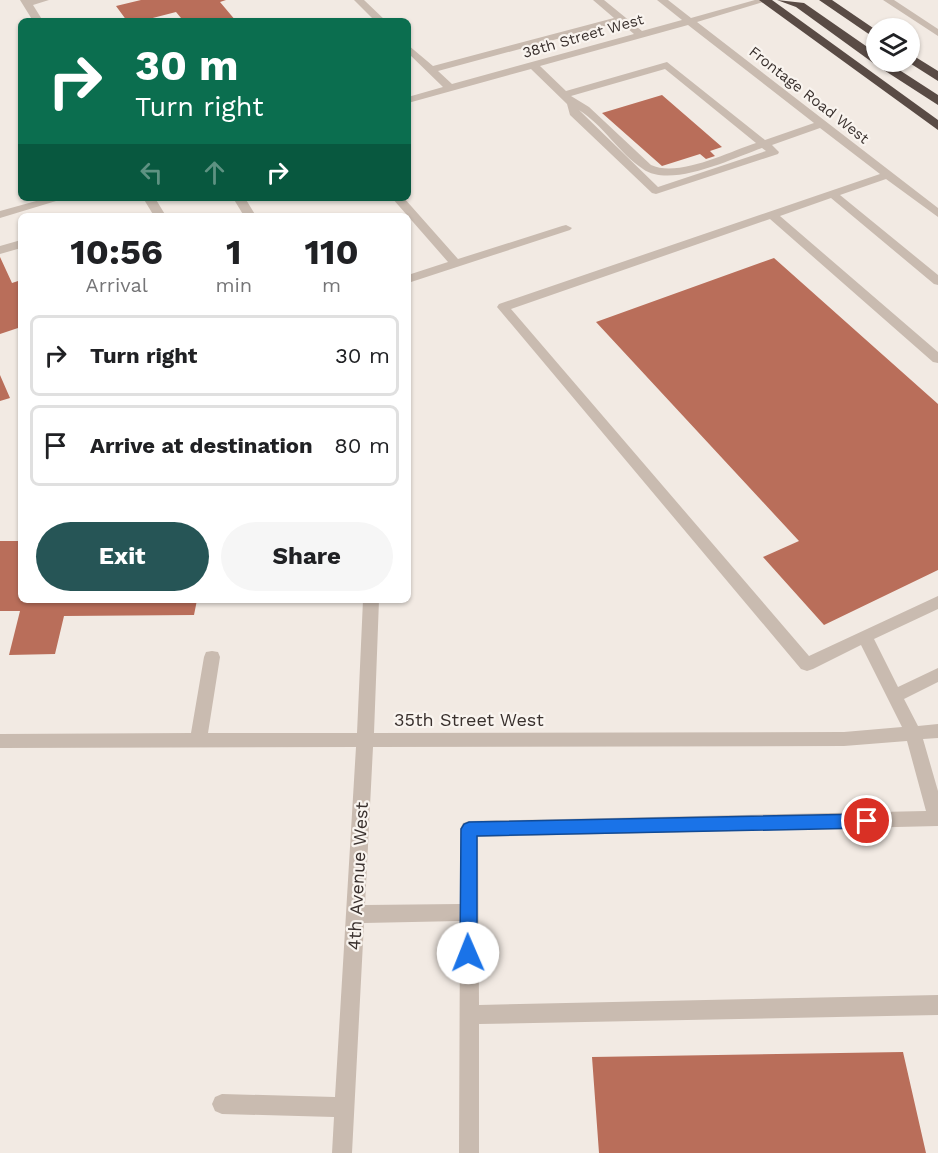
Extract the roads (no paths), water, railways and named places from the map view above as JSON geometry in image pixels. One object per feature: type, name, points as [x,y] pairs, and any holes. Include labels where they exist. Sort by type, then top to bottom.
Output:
[{"type":"highway","points":[[766,0],[938,126]]},
{"type":"highway","points":[[783,0],[800,5],[866,52]]},
{"type":"highway","points":[[825,0],[866,28]]},
{"type":"highway","points":[[920,65],[938,77]]},
{"type":"highway","points":[[895,72],[938,101]]},
{"type":"street","points":[[36,18],[26,2],[44,0]]},
{"type":"street","points":[[359,0],[378,18]]},
{"type":"street","points":[[598,0],[641,35]]},
{"type":"street","name":"Frontage Road West","points":[[662,0],[938,214]]},
{"type":"street","name":"38th Street West","points":[[411,99],[766,0]]},
{"type":"street","points":[[888,0],[938,33]]},
{"type":"street","points":[[431,70],[621,19]]},
{"type":"street","points":[[411,51],[450,88]]},
{"type":"street","points":[[563,95],[667,64],[774,152],[656,191],[574,113],[572,103]]},
{"type":"street","points":[[533,65],[572,103],[585,109],[656,171],[680,172],[822,124]]},
{"type":"street","points":[[888,175],[503,306],[807,664],[938,602]]},
{"type":"street","points":[[832,194],[938,281]]},
{"type":"street","points":[[0,215],[49,201]]},
{"type":"street","points":[[401,201],[456,264]]},
{"type":"street","points":[[771,214],[938,359]]},
{"type":"street","points":[[411,278],[566,228]]},
{"type":"street","points":[[0,250],[18,245]]},
{"type":"street","name":"4th Avenue West","points":[[342,1153],[371,603]]},
{"type":"street","points":[[469,1153],[469,829],[937,822],[915,735],[865,637]]},
{"type":"street","points":[[198,742],[212,657]]},
{"type":"street","points":[[895,696],[938,675]]},
{"type":"street","name":"35th Street West","points":[[0,741],[844,740],[938,731]]},
{"type":"street","points":[[356,914],[468,912]]},
{"type":"street","points":[[469,1015],[938,1005]]},
{"type":"street","points":[[222,1104],[345,1107]]}]
